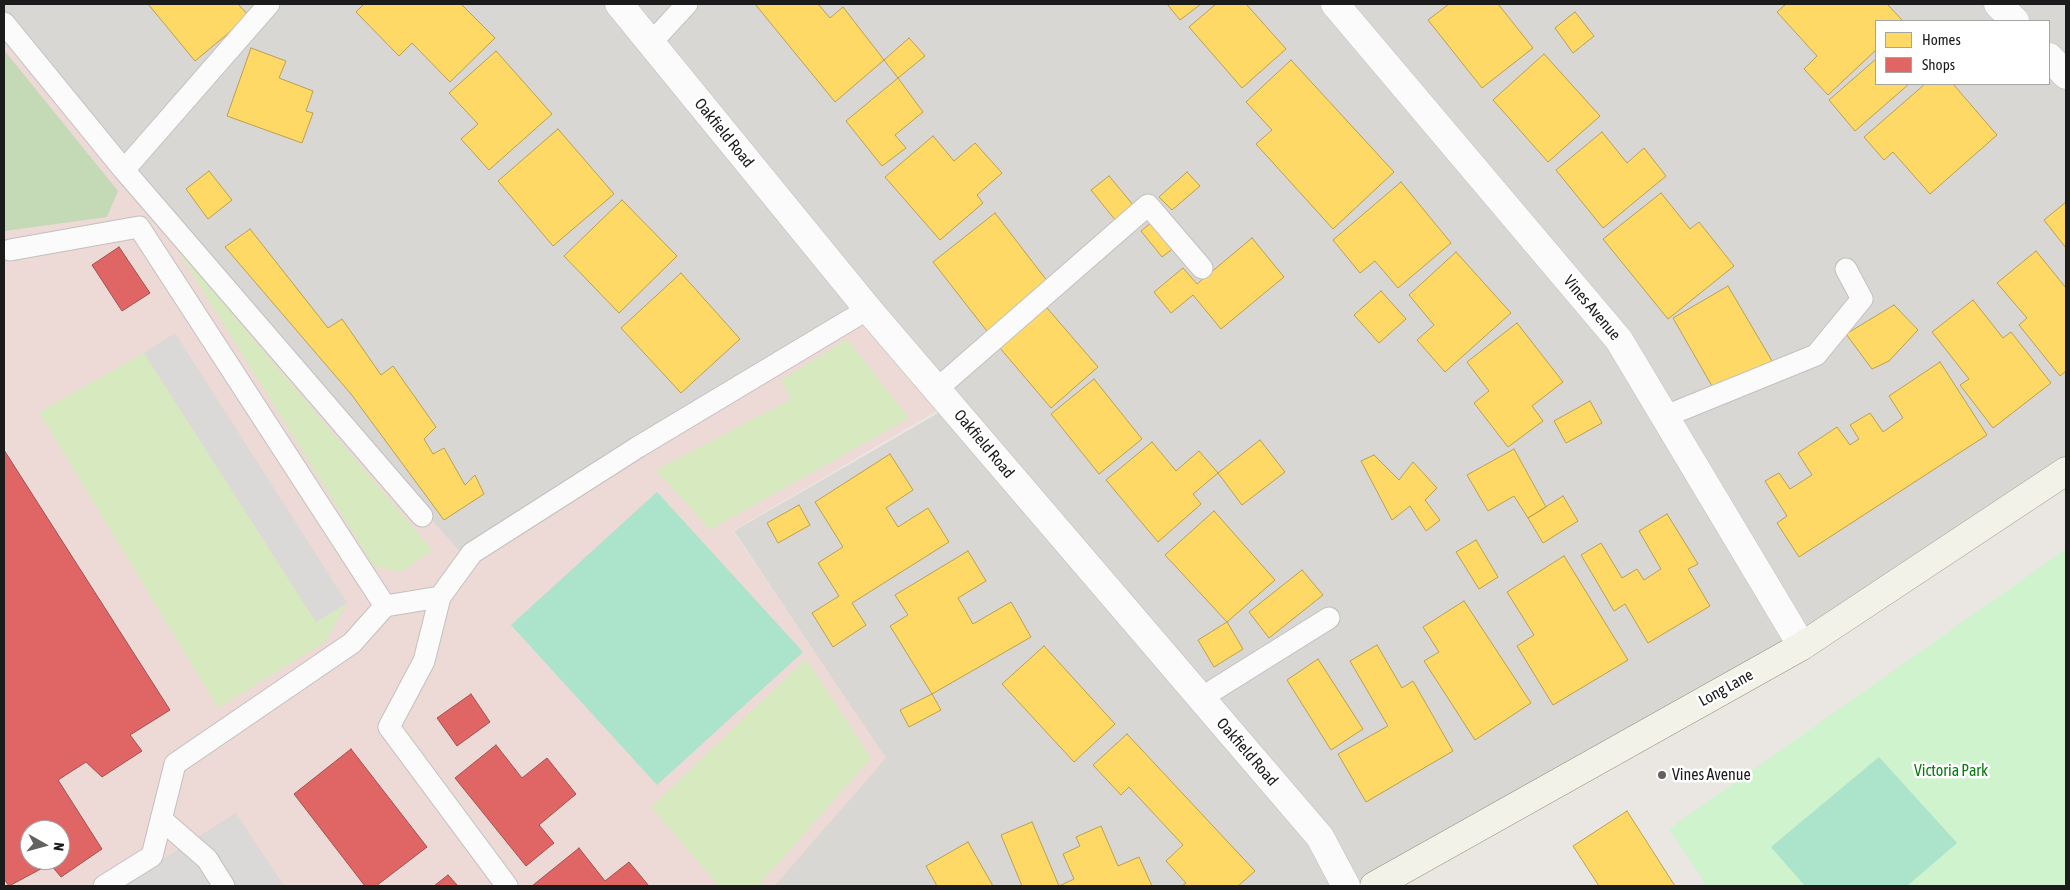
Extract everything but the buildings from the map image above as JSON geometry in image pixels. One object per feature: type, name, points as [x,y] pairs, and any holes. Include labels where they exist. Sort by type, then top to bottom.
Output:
[{"type":"street","name":"Vines Avenue","points":[[1335,4],[1619,340],[1802,646]]},
{"type":"street","points":[[1998,4],[2014,20]]},
{"type":"street","name":"Oakfield Road","points":[[630,8],[651,43],[868,309],[1320,837],[1346,886]]},
{"type":"street","points":[[2050,58],[2066,75]]},
{"type":"street","name":"Long Lane","points":[[1374,886],[1802,646],[2066,471]]},
{"type":"lane","points":[[124,170],[269,4]]},
{"type":"lane","points":[[651,43],[687,4]]},
{"type":"lane","points":[[4,23],[124,170],[422,516]]},
{"type":"lane","points":[[937,389],[1148,205],[1202,268]]},
{"type":"lane","points":[[10,250],[139,227],[385,606]]},
{"type":"lane","points":[[1666,416],[1816,355],[1862,299],[1846,269]]},
{"type":"lane","points":[[507,886],[389,727],[424,661],[440,597],[472,553],[638,447],[868,309]]},
{"type":"lane","points":[[104,886],[152,856],[175,764],[352,643],[385,606],[440,597]]},
{"type":"lane","points":[[1201,698],[1329,618]]},
{"type":"lane","points":[[161,819],[207,858],[224,886]]},
{"type":"shaded area","points":[[4,4],[2066,4],[2066,470],[2025,499],[1374,886],[774,886],[885,758],[734,531],[952,405],[465,558],[128,174],[4,23]]},
{"type":"shaded area","points":[[4,23],[128,174],[465,558],[864,304],[952,402],[733,531],[886,758],[774,886],[4,886]]},
{"type":"shaded area","points":[[175,333],[347,603],[316,622],[144,353]]},
{"type":"shaded area","points":[[236,813],[284,886],[120,886]]},
{"type":"green space","points":[[4,50],[118,191],[107,217],[4,232]]},
{"type":"green space","points":[[176,248],[432,550],[402,572],[374,566]]},
{"type":"green space","points":[[847,339],[909,418],[710,530],[656,470],[791,399],[781,380]]},
{"type":"green space","points":[[144,353],[316,622],[347,603],[325,642],[218,708],[39,412]]},
{"type":"green space","points":[[657,492],[803,652],[657,785],[511,625]]},
{"type":"green space","name":"Victoria Park","points":[[2066,549],[2066,886],[1703,886],[1704,881],[1669,829]]},
{"type":"green space","points":[[806,659],[871,758],[758,886],[719,886],[651,807]]},
{"type":"green space","points":[[1879,757],[1957,843],[1907,886],[1805,886],[1771,847]]},
{"type":"place","name":"Vines Avenue","points":[[1662,775]]}]
